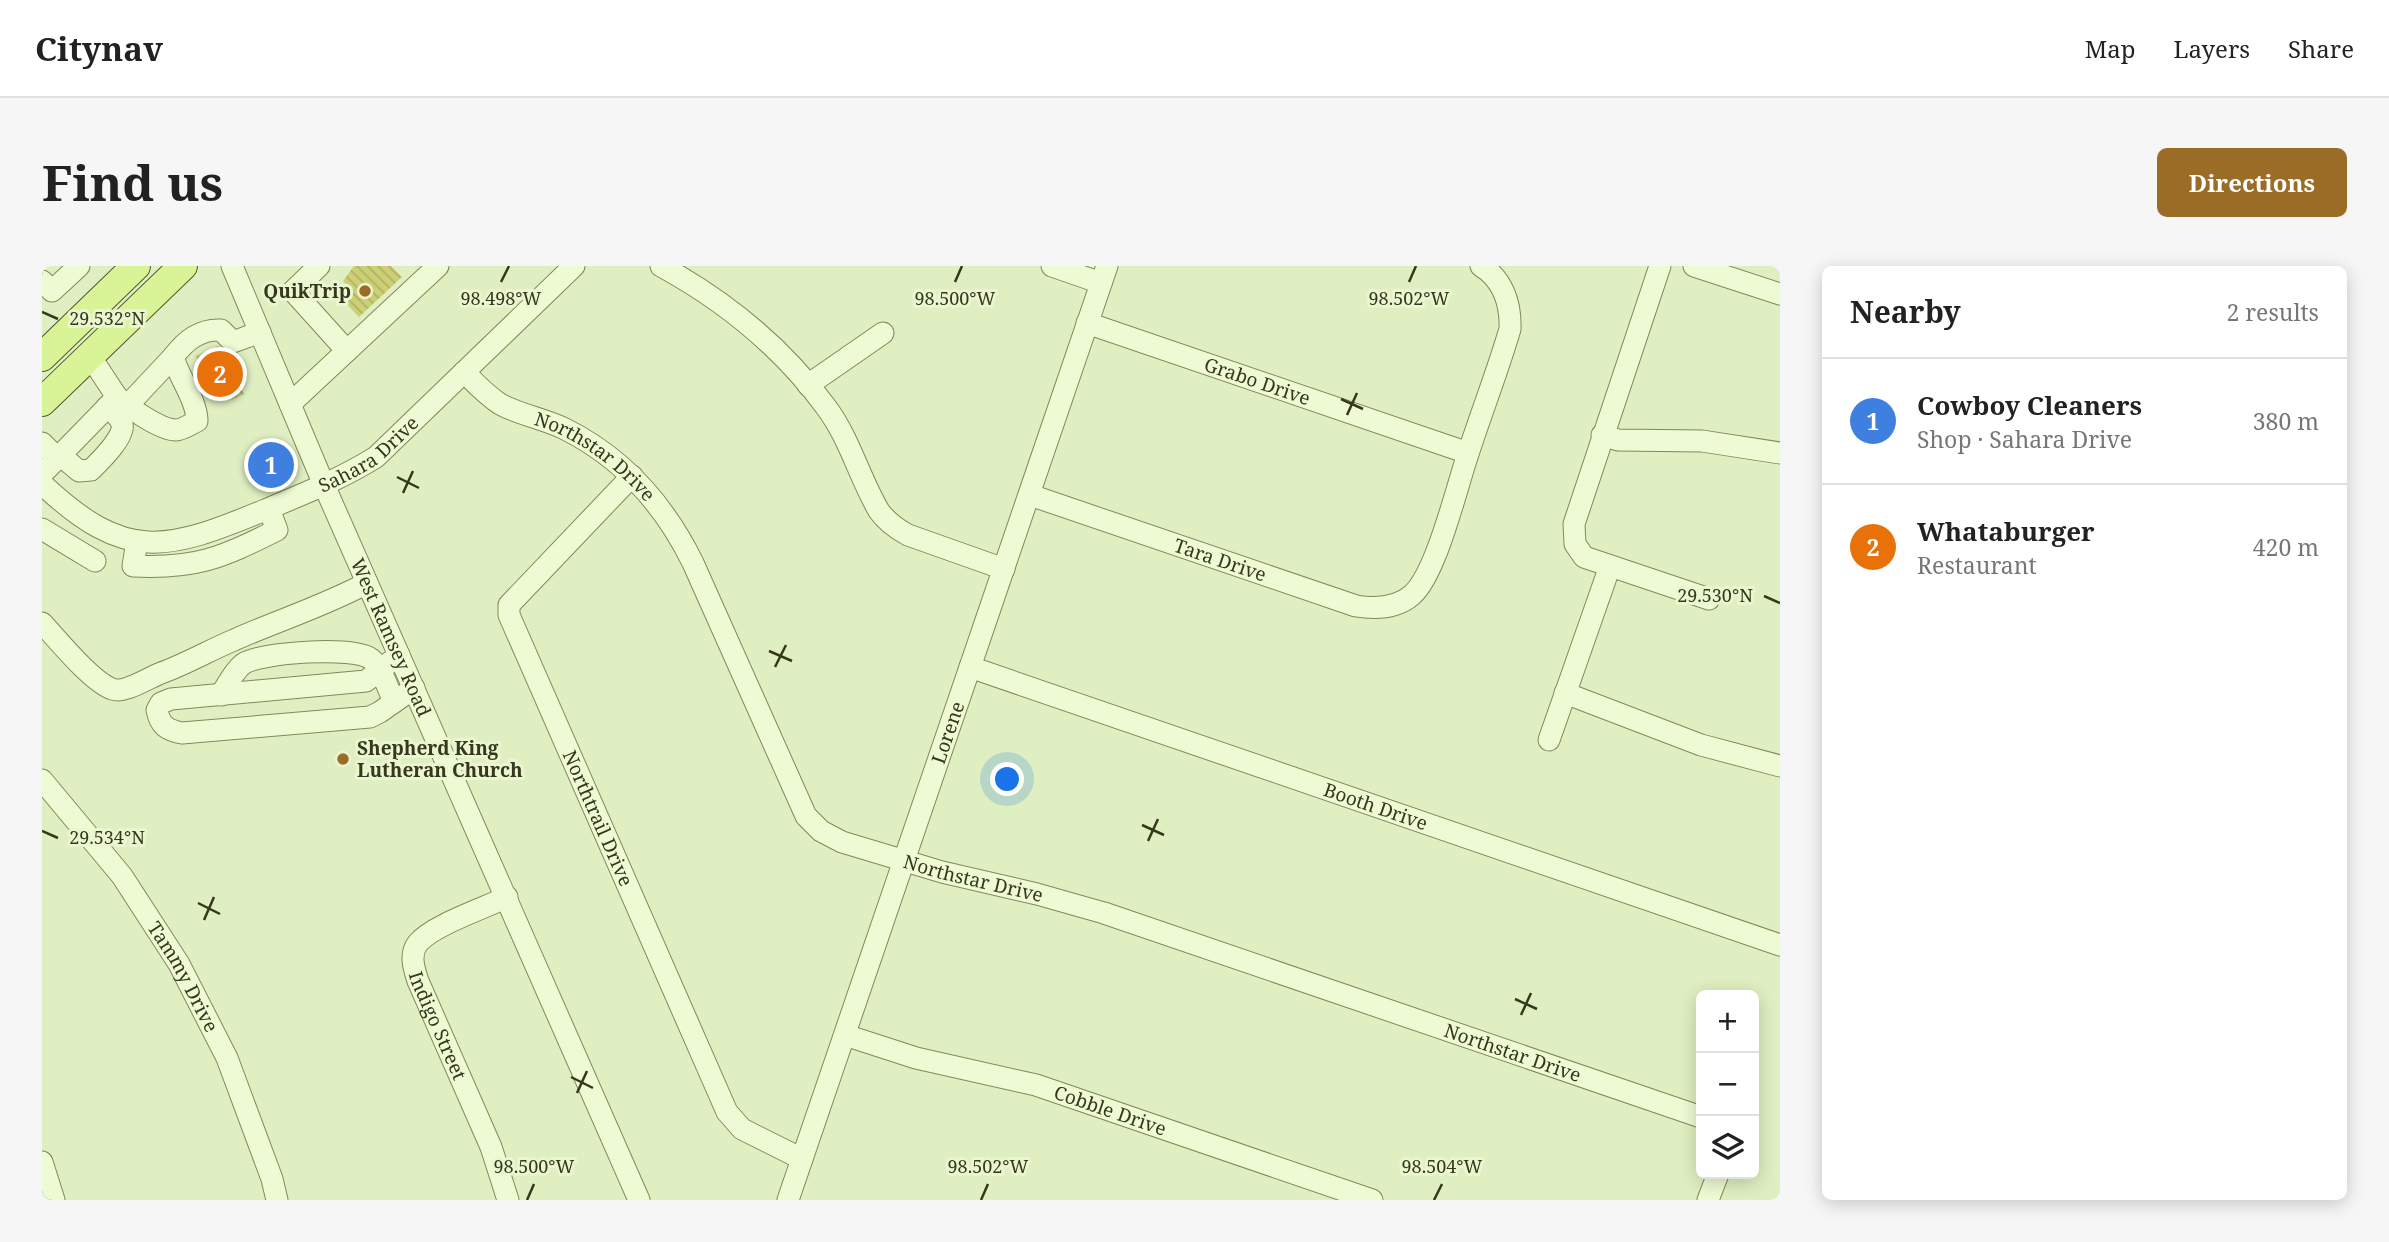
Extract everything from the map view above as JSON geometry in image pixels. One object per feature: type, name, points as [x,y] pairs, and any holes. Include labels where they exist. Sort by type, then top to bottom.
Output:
[{"type":"main road","points":[[46,347],[136,266]]},
{"type":"main road","points":[[42,402],[183,266]]},
{"type":"street","points":[[42,281],[52,291],[79,266]]},
{"type":"street","name":"West Ramsey Road","points":[[232,266],[324,485],[639,1200]]},
{"type":"street","points":[[290,404],[438,266]]},
{"type":"street","name":"Sahara Drive","points":[[42,484],[84,520],[114,535],[137,541],[169,542],[205,534],[269,509],[353,472],[376,457],[574,266]]},
{"type":"street","points":[[661,266],[732,310],[765,339],[808,385],[827,408],[850,446],[880,513],[895,528],[1004,569]]},
{"type":"street","points":[[1053,266],[1104,274]]},
{"type":"street","points":[[1468,453],[1510,329],[1508,301],[1500,282],[1481,266]]},
{"type":"street","points":[[1660,266],[1574,524],[1575,544],[1584,557],[1709,599]]},
{"type":"street","points":[[1694,266],[1780,294]]},
{"type":"street","points":[[305,271],[293,291],[347,351]]},
{"type":"street","name":"Lorene","points":[[788,1200],[1104,274]]},
{"type":"street","name":"Grabo Drive","points":[[1087,323],[1468,453]]},
{"type":"street","points":[[42,474],[117,403],[200,332],[221,330],[233,342],[260,332]]},
{"type":"street","points":[[808,385],[883,333]]},
{"type":"street","points":[[42,443],[79,471],[91,470],[106,456],[123,429],[117,403],[90,356]]},
{"type":"street","points":[[117,403],[177,430],[197,421],[197,410],[182,383],[173,357]]},
{"type":"street","name":"Northstar Drive","points":[[464,372],[486,394],[502,405],[587,440],[632,476],[666,515],[679,534],[806,816],[821,831],[842,842],[942,872],[1104,913],[1698,1116]]},
{"type":"street","points":[[1602,435],[1618,440],[1702,441],[1780,453]]},
{"type":"street","name":"Tara Drive","points":[[1030,495],[1356,606],[1383,608],[1411,596],[1420,585],[1438,548],[1468,453]]},
{"type":"street","name":"Northtrail Drive","points":[[632,476],[509,605],[509,615],[727,1112],[742,1129],[802,1159]]},
{"type":"street","points":[[137,541],[133,566],[169,568],[210,561],[277,530],[269,509]]},
{"type":"street","points":[[71,546],[84,520]]},
{"type":"street","points":[[42,529],[95,561]]},
{"type":"street","points":[[205,534],[210,561]]},
{"type":"street","points":[[169,542],[169,568]]},
{"type":"street","points":[[1549,740],[1611,566]]},
{"type":"street","points":[[42,623],[98,680],[112,689],[125,691],[137,683],[235,639],[332,601],[367,583]]},
{"type":"street","points":[[221,695],[243,664],[254,659],[283,654],[347,651],[374,661],[394,702]]},
{"type":"street","points":[[399,655],[366,681],[171,699],[161,703],[157,710],[159,720],[163,727],[182,733],[370,717],[414,688]]},
{"type":"street","name":"Booth Drive","points":[[970,667],[1780,945]]},
{"type":"street","points":[[1565,693],[1701,745],[1780,766]]},
{"type":"street","name":"Tammy Drive","points":[[42,780],[122,876],[179,964],[228,1058],[272,1179],[277,1200]]},
{"type":"street","name":"Indigo Street","points":[[507,897],[436,930],[418,943],[414,951],[413,965],[491,1147],[508,1200]]},
{"type":"street","name":"Cobble Drive","points":[[845,1035],[916,1058],[1036,1084],[1372,1200]]},
{"type":"street","points":[[42,1162],[54,1200]]},
{"type":"street","points":[[1708,1200],[1716,1179]]},
{"type":"building","name":"QuikTrip","points":[[354,266],[391,266],[402,277],[359,317],[338,295],[348,286],[343,281]]},
{"type":"building","points":[[218,346],[225,352],[244,394],[231,400],[228,393],[216,398],[196,356]]},
{"type":"place","name":"QuikTrip","points":[[365,291]]},
{"type":"place","name":"Whataburger","points":[[220,374]]},
{"type":"place","name":"Cowboy Cleaners","points":[[271,465]]},
{"type":"place","name":"Shepherd King Lutheran Church","points":[[343,759]]}]
